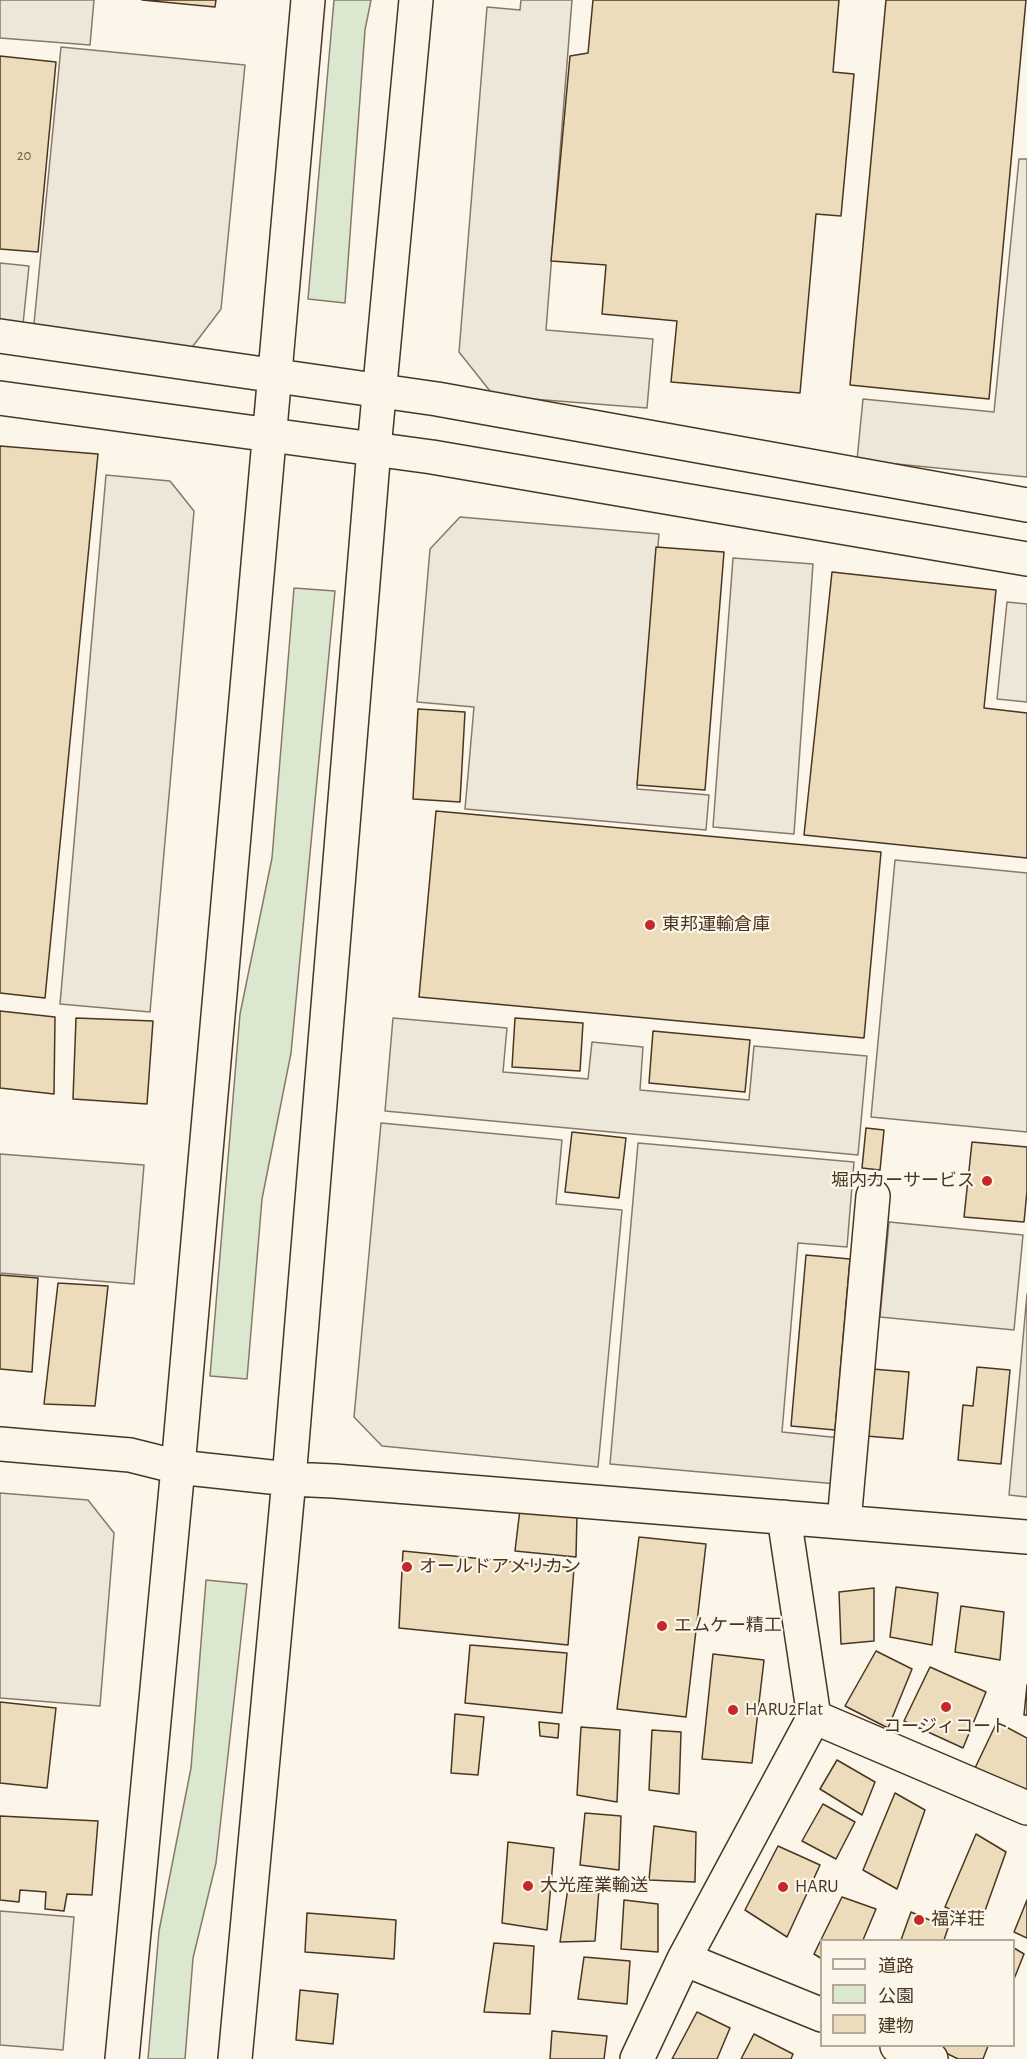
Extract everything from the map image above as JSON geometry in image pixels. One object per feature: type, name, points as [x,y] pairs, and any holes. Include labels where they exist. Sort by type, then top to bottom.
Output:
[{"type":"street","points":[[122,2059],[178,1467],[308,0]]},
{"type":"street","points":[[235,2059],[289,1479],[379,391],[417,0]]},
{"type":"street","points":[[0,336],[437,399],[1027,505]]},
{"type":"street","points":[[0,398],[374,449],[1027,559]]},
{"type":"street","points":[[844,1522],[873,1196]]},
{"type":"street","points":[[0,1444],[130,1455],[178,1467],[289,1479],[1027,1537]]},
{"type":"street","points":[[637,2059],[684,1959],[814,1717],[784,1517]]},
{"type":"street","points":[[814,1717],[1027,1808]]},
{"type":"street","points":[[684,1959],[820,2014]]},
{"type":"street","points":[[900,2047],[931,2059]]},
{"type":"green space","points":[[334,0],[371,0],[365,30],[345,303],[308,299]]},
{"type":"green space","points":[[294,588],[335,591],[291,1053],[262,1199],[247,1379],[210,1376],[240,1014],[272,858]]},
{"type":"green space","points":[[206,1580],[247,1584],[216,1863],[193,1958],[185,2059],[148,2059],[159,1931],[191,1768]]},
{"type":"shaded area","points":[[0,0],[94,0],[90,45],[0,38]]},
{"type":"shaded area","points":[[521,0],[572,0],[546,330],[653,339],[647,408],[494,396],[459,352],[487,7],[520,10]]},
{"type":"shaded area","points":[[61,47],[245,65],[221,309],[190,350],[33,334]]},
{"type":"shaded area","points":[[1019,159],[1027,159],[1027,477],[857,460],[863,399],[994,412]]},
{"type":"shaded area","points":[[0,263],[29,266],[23,324],[0,321]]},
{"type":"shaded area","points":[[106,475],[170,481],[194,511],[150,1012],[60,1004]]},
{"type":"shaded area","points":[[460,517],[659,534],[637,789],[709,795],[706,830],[465,809],[474,707],[417,702],[430,549]]},
{"type":"shaded area","points":[[733,558],[813,564],[794,834],[713,827]]},
{"type":"shaded area","points":[[1007,602],[1027,604],[1027,702],[997,699]]},
{"type":"shaded area","points":[[895,860],[1027,873],[1027,1132],[871,1117]]},
{"type":"shaded area","points":[[393,1018],[507,1028],[503,1072],[588,1079],[592,1042],[643,1047],[640,1090],[749,1100],[754,1046],[867,1056],[858,1155],[385,1111]]},
{"type":"shaded area","points":[[381,1123],[562,1140],[556,1204],[622,1210],[598,1467],[382,1446],[354,1417]]},
{"type":"shaded area","points":[[638,1143],[854,1162],[847,1247],[798,1243],[782,1432],[841,1438],[837,1484],[610,1464]]},
{"type":"shaded area","points":[[0,1154],[144,1165],[134,1284],[0,1273]]},
{"type":"shaded area","points":[[889,1222],[1023,1235],[1014,1330],[880,1317]]},
{"type":"shaded area","points":[[1027,1294],[1027,1497],[1009,1495]]},
{"type":"shaded area","points":[[0,1493],[88,1500],[114,1533],[100,1706],[0,1698]]},
{"type":"shaded area","points":[[0,1911],[74,1917],[63,2050],[0,2045]]},
{"type":"building","points":[[142,0],[216,0],[215,7]]},
{"type":"building","points":[[593,0],[839,0],[833,72],[854,74],[841,216],[816,214],[800,393],[671,382],[677,321],[602,314],[606,265],[551,261],[570,56],[588,53]]},
{"type":"building","points":[[886,0],[1026,0],[989,399],[850,385]]},
{"type":"building","points":[[0,56],[56,62],[38,252],[0,249]]},
{"type":"building","points":[[0,446],[98,454],[45,998],[0,993]]},
{"type":"building","points":[[656,547],[724,552],[705,790],[637,785]]},
{"type":"building","points":[[832,572],[996,590],[984,708],[1027,713],[1027,858],[804,835]]},
{"type":"building","points":[[418,709],[465,712],[460,802],[413,799]]},
{"type":"building","name":"東邦運輸倉庫","points":[[436,811],[881,852],[864,1038],[419,997]]},
{"type":"building","points":[[0,1011],[55,1017],[54,1094],[0,1088]]},
{"type":"building","points":[[76,1018],[153,1021],[147,1104],[73,1099]]},
{"type":"building","points":[[515,1018],[583,1023],[580,1071],[512,1067]]},
{"type":"building","points":[[653,1031],[750,1040],[745,1092],[649,1083]]},
{"type":"building","points":[[866,1128],[884,1130],[880,1170],[862,1168]]},
{"type":"building","points":[[572,1132],[626,1138],[619,1198],[565,1192]]},
{"type":"building","points":[[972,1142],[1027,1147],[1024,1222],[964,1217]]},
{"type":"building","points":[[806,1255],[850,1259],[835,1430],[791,1426]]},
{"type":"building","points":[[0,1275],[38,1278],[32,1372],[0,1369]]},
{"type":"building","points":[[58,1283],[108,1286],[95,1406],[44,1404]]},
{"type":"building","points":[[977,1367],[1010,1370],[1001,1464],[958,1460],[963,1405],[973,1406]]},
{"type":"building","points":[[872,1369],[909,1372],[903,1439],[866,1436]]},
{"type":"building","points":[[520,1509],[577,1514],[576,1557],[515,1551]]},
{"type":"building","name":"エムケー精工","points":[[639,1537],[706,1544],[686,1717],[617,1709]]},
{"type":"building","points":[[403,1551],[574,1568],[568,1645],[399,1628]]},
{"type":"building","points":[[896,1587],[938,1593],[932,1645],[890,1637]]},
{"type":"building","points":[[874,1588],[874,1641],[841,1644],[839,1592]]},
{"type":"building","points":[[961,1606],[1004,1612],[1000,1660],[955,1652]]},
{"type":"building","points":[[470,1645],[567,1653],[562,1713],[465,1703]]},
{"type":"building","points":[[876,1651],[912,1669],[888,1728],[845,1706]]},
{"type":"building","name":"HARU2Flat","points":[[713,1654],[764,1660],[752,1763],[702,1759]]},
{"type":"building","name":"コージィコート","points":[[930,1667],[986,1692],[963,1748],[904,1721]]},
{"type":"building","points":[[1027,1685],[1027,1715],[1024,1715]]},
{"type":"building","points":[[0,1702],[56,1708],[47,1788],[0,1783]]},
{"type":"building","points":[[455,1714],[484,1717],[478,1775],[451,1773]]},
{"type":"building","points":[[539,1722],[559,1724],[558,1738],[540,1736]]},
{"type":"building","points":[[997,1722],[1027,1738],[1027,1794],[975,1768]]},
{"type":"building","points":[[581,1727],[620,1730],[617,1802],[577,1795]]},
{"type":"building","points":[[652,1730],[681,1732],[679,1794],[649,1790]]},
{"type":"building","points":[[837,1760],[875,1782],[862,1815],[820,1789]]},
{"type":"building","points":[[895,1793],[925,1810],[897,1889],[863,1870]]},
{"type":"building","points":[[823,1804],[855,1822],[836,1859],[802,1841]]},
{"type":"building","points":[[585,1813],[621,1816],[619,1870],[580,1865]]},
{"type":"building","points":[[0,1816],[98,1821],[92,1895],[67,1894],[64,1911],[45,1909],[46,1892],[20,1890],[19,1902],[0,1900]]},
{"type":"building","points":[[654,1826],[696,1832],[695,1882],[649,1880]]},
{"type":"building","points":[[976,1834],[1006,1852],[981,1922],[945,1907]]},
{"type":"building","name":"大光産業輸送","points":[[508,1842],[554,1848],[547,1930],[502,1923]]},
{"type":"building","name":"HARU","points":[[778,1846],[820,1865],[787,1937],[745,1910]]},
{"type":"building","points":[[568,1888],[599,1889],[595,1941],[560,1942]]},
{"type":"building","points":[[842,1897],[876,1909],[863,1939],[821,1939]]},
{"type":"building","points":[[624,1900],[658,1904],[658,1952],[621,1949]]},
{"type":"building","points":[[1027,1900],[1027,1938],[1014,1932]]},
{"type":"building","name":"福洋荘","points":[[911,1912],[948,1928],[944,1939],[901,1939]]},
{"type":"building","points":[[307,1913],[396,1920],[394,1959],[305,1952]]},
{"type":"building","points":[[820,1942],[820,1958],[814,1954]]},
{"type":"building","points":[[494,1943],[534,1946],[530,2014],[484,2012]]},
{"type":"building","points":[[1015,1949],[1024,1954],[1015,1976]]},
{"type":"building","points":[[584,1957],[630,1961],[627,2004],[578,1999]]},
{"type":"building","points":[[300,1990],[338,1994],[333,2044],[296,2040]]},
{"type":"building","points":[[697,2012],[730,2028],[717,2059],[672,2059]]},
{"type":"building","points":[[552,2031],[607,2036],[604,2059],[550,2059]]},
{"type":"building","points":[[754,2034],[793,2054],[791,2059],[741,2059]]},
{"type":"building","points":[[942,2047],[988,2047],[983,2059],[958,2059],[940,2050]]},
{"type":"place","name":"東邦運輸倉庫","points":[[650,925]]},
{"type":"place","name":"堀内カーサービス","points":[[987,1181]]},
{"type":"place","name":"オールドアメリカン","points":[[407,1567]]},
{"type":"place","name":"エムケー精工","points":[[662,1626]]},
{"type":"place","name":"コージィコート","points":[[946,1707]]},
{"type":"place","name":"HARU2Flat","points":[[733,1710]]},
{"type":"place","name":"大光産業輸送","points":[[528,1886]]},
{"type":"place","name":"HARU","points":[[783,1887]]},
{"type":"place","name":"福洋荘","points":[[919,1920]]}]
